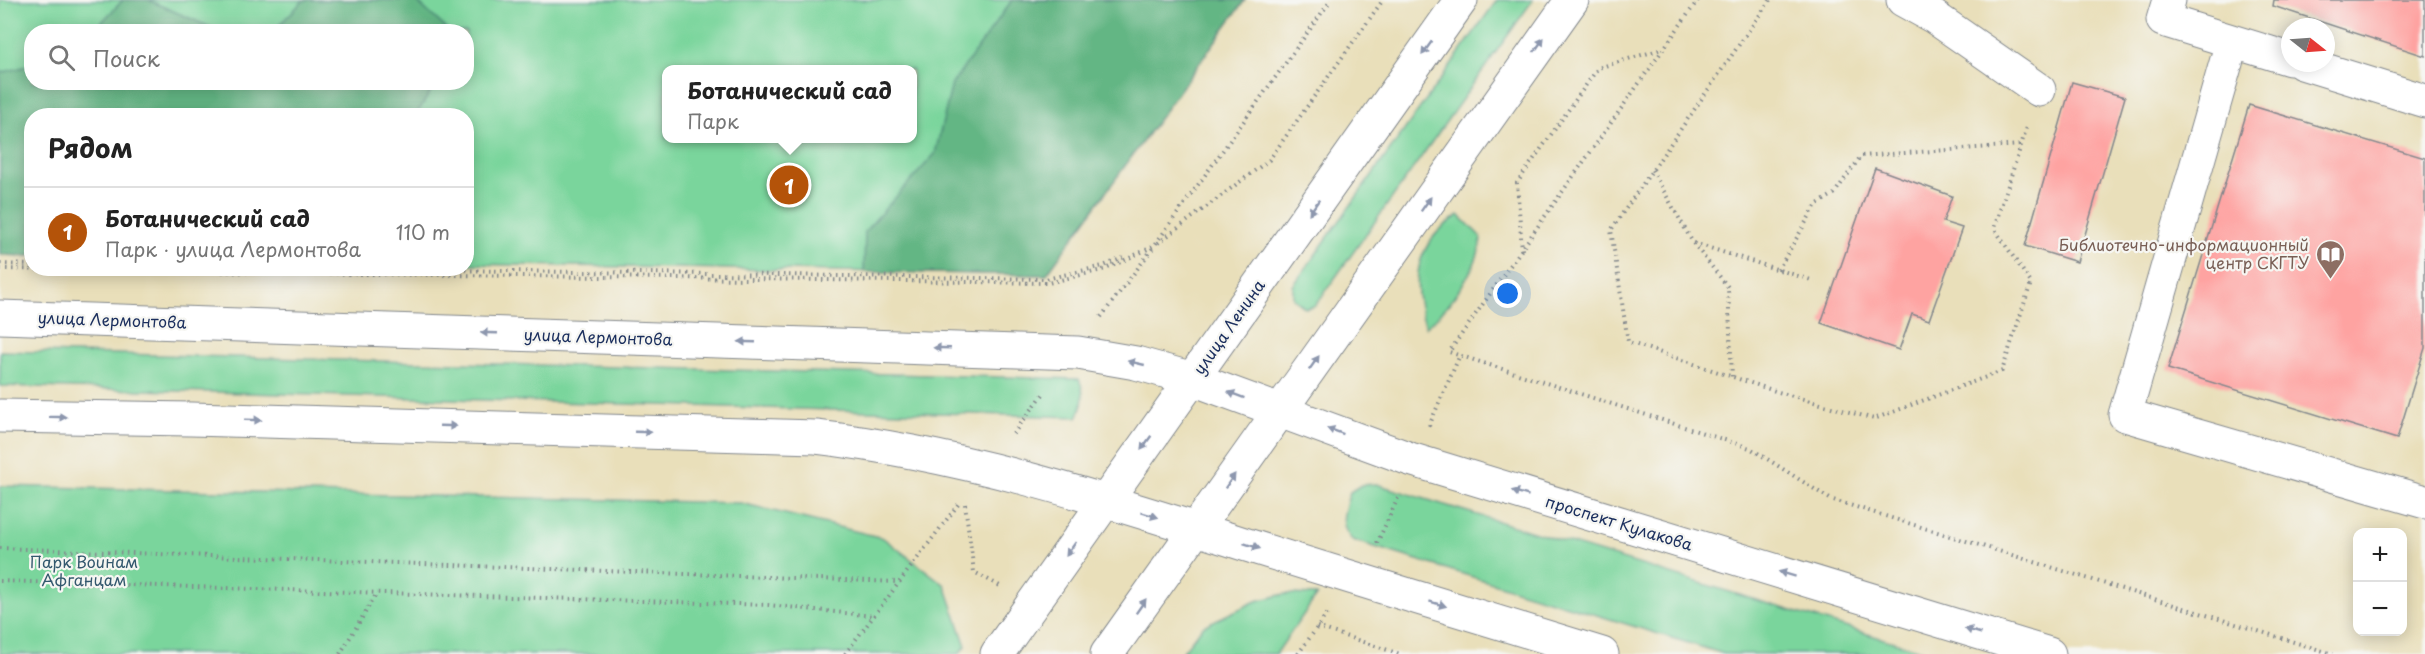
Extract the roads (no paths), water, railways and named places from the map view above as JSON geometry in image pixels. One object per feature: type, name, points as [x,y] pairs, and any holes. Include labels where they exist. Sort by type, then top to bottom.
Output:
[{"type":"main road","name":"улица Ленина","points":[[997,654],[1461,0]]},
{"type":"main road","points":[[1107,654],[1572,0]]},
{"type":"main road","points":[[1903,0],[1934,17],[2039,90]]},
{"type":"main road","points":[[2169,0],[2163,20],[2281,56]]},
{"type":"main road","points":[[2232,42],[2125,415],[2425,502]]},
{"type":"main road","points":[[2331,72],[2425,101]]},
{"type":"main road","name":"улица Лермонтова","points":[[0,317],[1078,353],[1136,363],[1192,379]]},
{"type":"main road","name":"проспект Кулакова","points":[[1192,379],[1410,459],[2049,654]]},
{"type":"main road","points":[[0,416],[191,418],[816,436],[911,450],[990,468],[1105,501],[1602,654]]},
{"type":"place","name":"Ботанический сад","points":[[789,185]]},
{"type":"place","name":"Библиотечно-информационный центр СКГТУ","points":[[2330,280]]},
{"type":"park label","name":"Парк Воинам Афганцам","points":[[84,571]]}]
